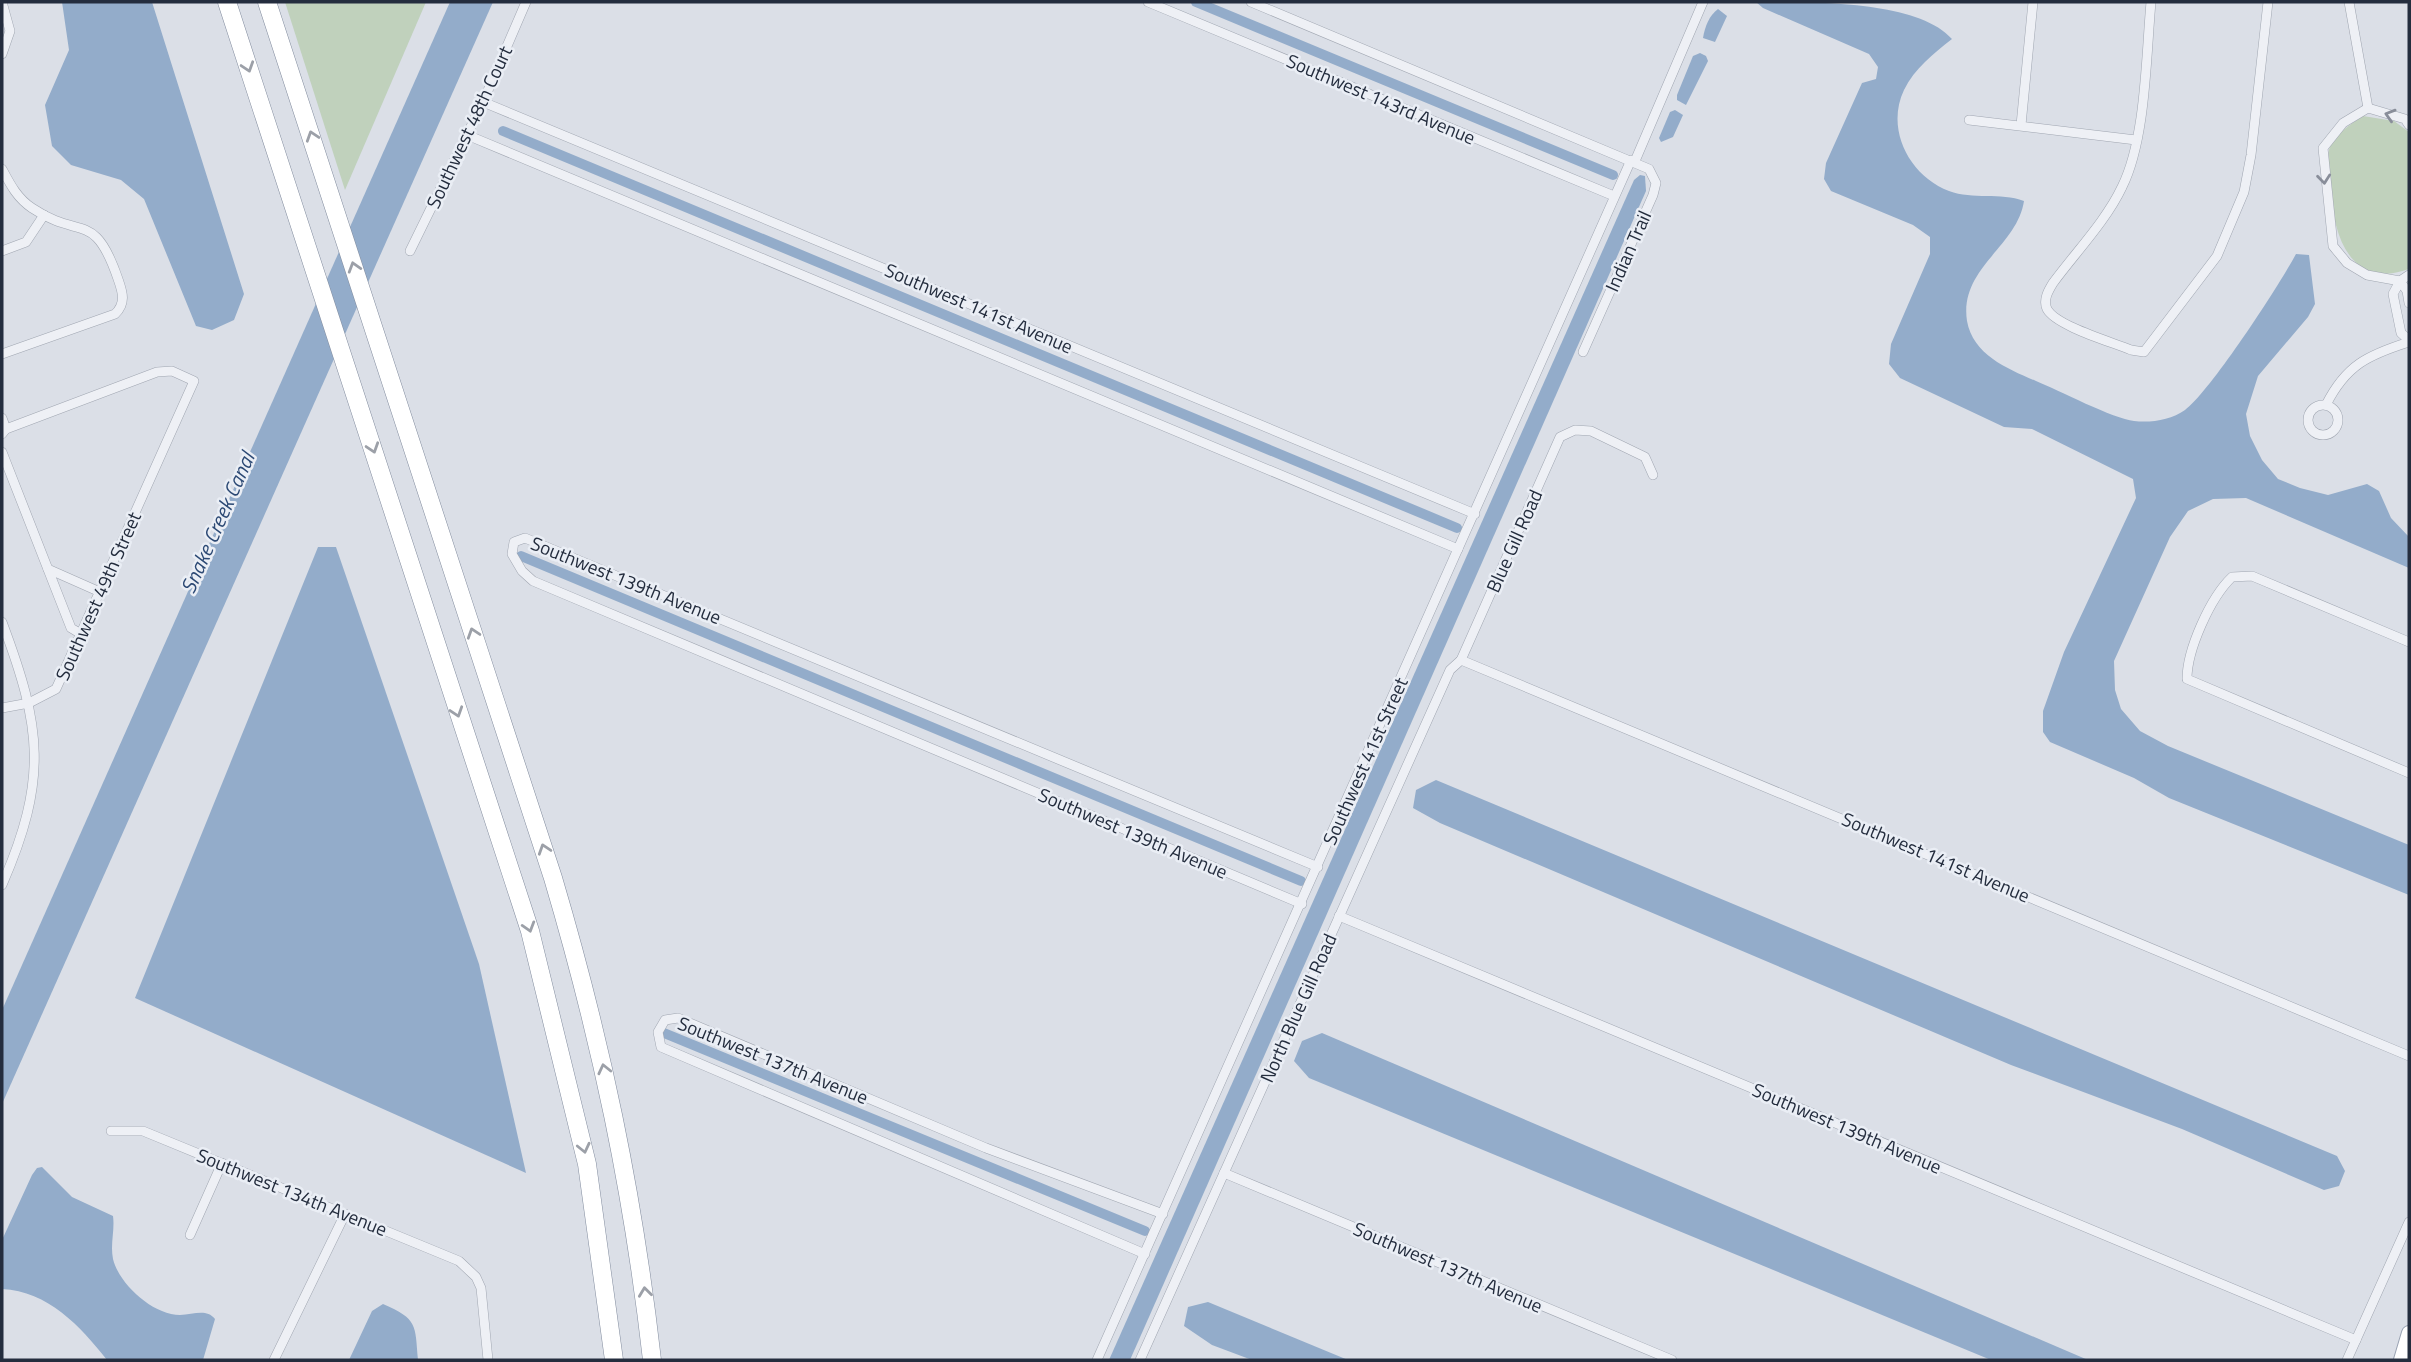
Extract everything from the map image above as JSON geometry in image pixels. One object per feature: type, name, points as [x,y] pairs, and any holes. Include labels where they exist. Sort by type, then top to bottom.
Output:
[{"type":"highway","points":[[227,2],[530,931],[587,1164],[614,1360]]},
{"type":"highway","points":[[267,2],[553,878],[584,983],[614,1110],[639,1242],[652,1360]]},
{"type":"main road","points":[[2401,1360],[2409,1333]]},
{"type":"street","points":[[2,2],[10,31],[4,51]]},
{"type":"street","name":"Southwest 48th Court","points":[[410,251],[483,102],[526,2]]},
{"type":"street","name":"Southwest 143rd Avenue","points":[[1148,2],[1614,196]]},
{"type":"street","name":"Southwest 143rd Avenue","points":[[1251,2],[1633,161]]},
{"type":"street","name":"Southwest 41st Street","points":[[1097,1360],[1302,904],[1614,196],[1633,161],[1703,2]]},
{"type":"street","points":[[2021,125],[2033,2]]},
{"type":"street","points":[[2151,2],[2136,140],[2130,168],[2122,189],[2046,295],[2046,306],[2054,319],[2131,350],[2144,352],[2217,256],[2244,192],[2251,155],[2268,2]]},
{"type":"street","points":[[2349,2],[2368,108]]},
{"type":"street","name":"Southwest 141st Avenue","points":[[483,102],[1475,514]]},
{"type":"street","points":[[2409,125],[2405,119],[2368,108],[2343,123],[2323,148],[2333,246],[2347,263],[2367,275],[2400,281],[2407,291],[2409,303]]},
{"type":"street","points":[[1969,120],[2136,140]]},
{"type":"street","name":"Southwest 141st Avenue","points":[[467,135],[1458,549]]},
{"type":"street","name":"Indian Trail","points":[[1583,352],[1653,195],[1654,176],[1633,161]]},
{"type":"street","points":[[2,169],[20,199],[44,215],[92,232],[102,241],[110,255],[124,295],[122,307],[115,314],[2,355]]},
{"type":"street","points":[[2,251],[26,242],[44,215]]},
{"type":"street","points":[[2326,405],[2343,376],[2362,360],[2409,341],[2401,334],[2393,294],[2400,281],[2409,275]]},
{"type":"street","name":"Southwest 49th Street","points":[[4,432],[157,372],[172,371],[194,381],[56,689],[29,703]]},
{"type":"street","points":[[2,418],[4,432]]},
{"type":"street","name":"Blue Gill Road","points":[[1461,660],[1560,437],[1576,430],[1591,430],[1645,457],[1653,475]]},
{"type":"street","points":[[2,452],[71,628],[81,634]]},
{"type":"street","name":"Southwest 139th Avenue","points":[[1302,904],[533,581],[512,554],[514,542],[525,538],[1318,867]]},
{"type":"street","points":[[48,569],[100,592]]},
{"type":"street","points":[[2409,642],[2252,576],[2232,577],[2219,590],[2187,662],[2187,680],[2409,773]]},
{"type":"street","points":[[2,622],[29,703],[36,747],[35,780],[20,840],[2,885]]},
{"type":"street","name":"Southwest 141st Avenue","points":[[1461,660],[2409,1056]]},
{"type":"street","name":"North Blue Gill Road","points":[[1140,1360],[1450,670],[1461,660]]},
{"type":"street","points":[[2,708],[29,703]]},
{"type":"street","name":"Southwest 139th Avenue","points":[[1339,916],[2356,1340]]},
{"type":"street","name":"Southwest 137th Avenue","points":[[1145,1254],[661,1048],[658,1032],[665,1020],[678,1018],[986,1148],[1163,1214]]},
{"type":"street","name":"Southwest 134th Avenue","points":[[111,1131],[143,1131],[468,1268],[481,1288],[488,1360]]},
{"type":"street","points":[[190,1235],[222,1163]]},
{"type":"street","name":"Southwest 137th Avenue","points":[[1224,1173],[1672,1360]]},
{"type":"street","points":[[274,1360],[345,1214]]},
{"type":"street","points":[[2347,1360],[2409,1222]]},
{"type":"green space","points":[[285,2],[426,2],[345,190]]},
{"type":"green space","points":[[2363,116],[2394,121],[2409,132],[2409,269],[2389,274],[2372,272],[2349,255],[2341,241],[2332,207],[2328,169],[2331,144],[2348,126]]},
{"type":"water","points":[[62,2],[152,2],[244,294],[234,320],[212,330],[196,326],[144,199],[121,180],[71,165],[52,146],[45,105],[69,50]]},
{"type":"water","points":[[450,2],[493,2],[2,1104],[2,1010]]},
{"type":"water","points":[[1756,2],[1833,3],[1890,10],[1936,26],[1952,39],[1931,56],[1908,82],[1899,105],[1900,136],[1913,163],[1935,184],[1958,194],[2024,201],[2011,232],[1972,286],[1967,303],[1967,321],[1976,343],[1993,359],[2014,371],[2125,419],[2147,422],[2174,416],[2196,399],[2227,361],[2296,254],[2309,255],[2315,304],[2308,317],[2258,376],[2246,414],[2250,436],[2262,460],[2278,479],[2328,495],[2367,484],[2379,491],[2391,518],[2409,537],[2409,568],[2246,498],[2213,499],[2188,511],[2170,537],[2114,661],[2115,690],[2121,709],[2140,731],[2168,746],[2409,845],[2409,895],[2169,798],[2134,778],[2050,742],[2043,732],[2043,711],[2064,652],[2136,498],[2133,479],[2032,429],[2004,427],[1900,378],[1889,364],[1891,344],[1930,254],[1930,237],[1913,225],[1831,191],[1824,179],[1826,163],[1862,83],[1876,79],[1878,67],[1869,54],[1763,8]]},
{"type":"water","points":[[1718,9],[1727,16],[1715,42],[1703,38],[1708,22]]},
{"type":"water","points":[[1700,53],[1706,56],[1708,61],[1686,105],[1677,100],[1677,95],[1693,56]]},
{"type":"water","points":[[1675,110],[1683,115],[1673,137],[1661,142],[1659,138],[1670,112]]},
{"type":"water","points":[[1640,175],[1645,176],[1646,191],[1130,1360],[1109,1360],[1634,180]]},
{"type":"water","points":[[318,547],[336,547],[479,964],[526,1173],[135,998]]},
{"type":"water","points":[[1436,780],[2337,1156],[2345,1171],[2339,1186],[2324,1190],[2182,1129],[2011,1065],[1440,823],[1413,808],[1416,790]]},
{"type":"water","points":[[1322,1033],[2088,1360],[1991,1360],[1309,1078],[1294,1061],[1302,1041]]},
{"type":"water","points":[[42,1167],[72,1197],[113,1216],[112,1248],[116,1269],[139,1296],[170,1314],[203,1313],[215,1319],[203,1360],[107,1360],[62,1312],[34,1296],[2,1289],[2,1240],[32,1175],[37,1168]]},
{"type":"water","points":[[1208,1302],[1348,1360],[1252,1360],[1212,1345],[1184,1326],[1188,1307]]},
{"type":"water","points":[[383,1304],[409,1319],[415,1331],[418,1360],[349,1360],[372,1311]]},
{"type":"waterway","points":[[1196,2],[1613,175]]},
{"type":"waterway","points":[[503,131],[1457,528]]},
{"type":"waterway","points":[[521,556],[1301,881]]},
{"type":"waterway","points":[[664,1033],[1145,1231]]},
{"type":"water label","name":"Snake Creek Canal","points":[[218,523]]}]
